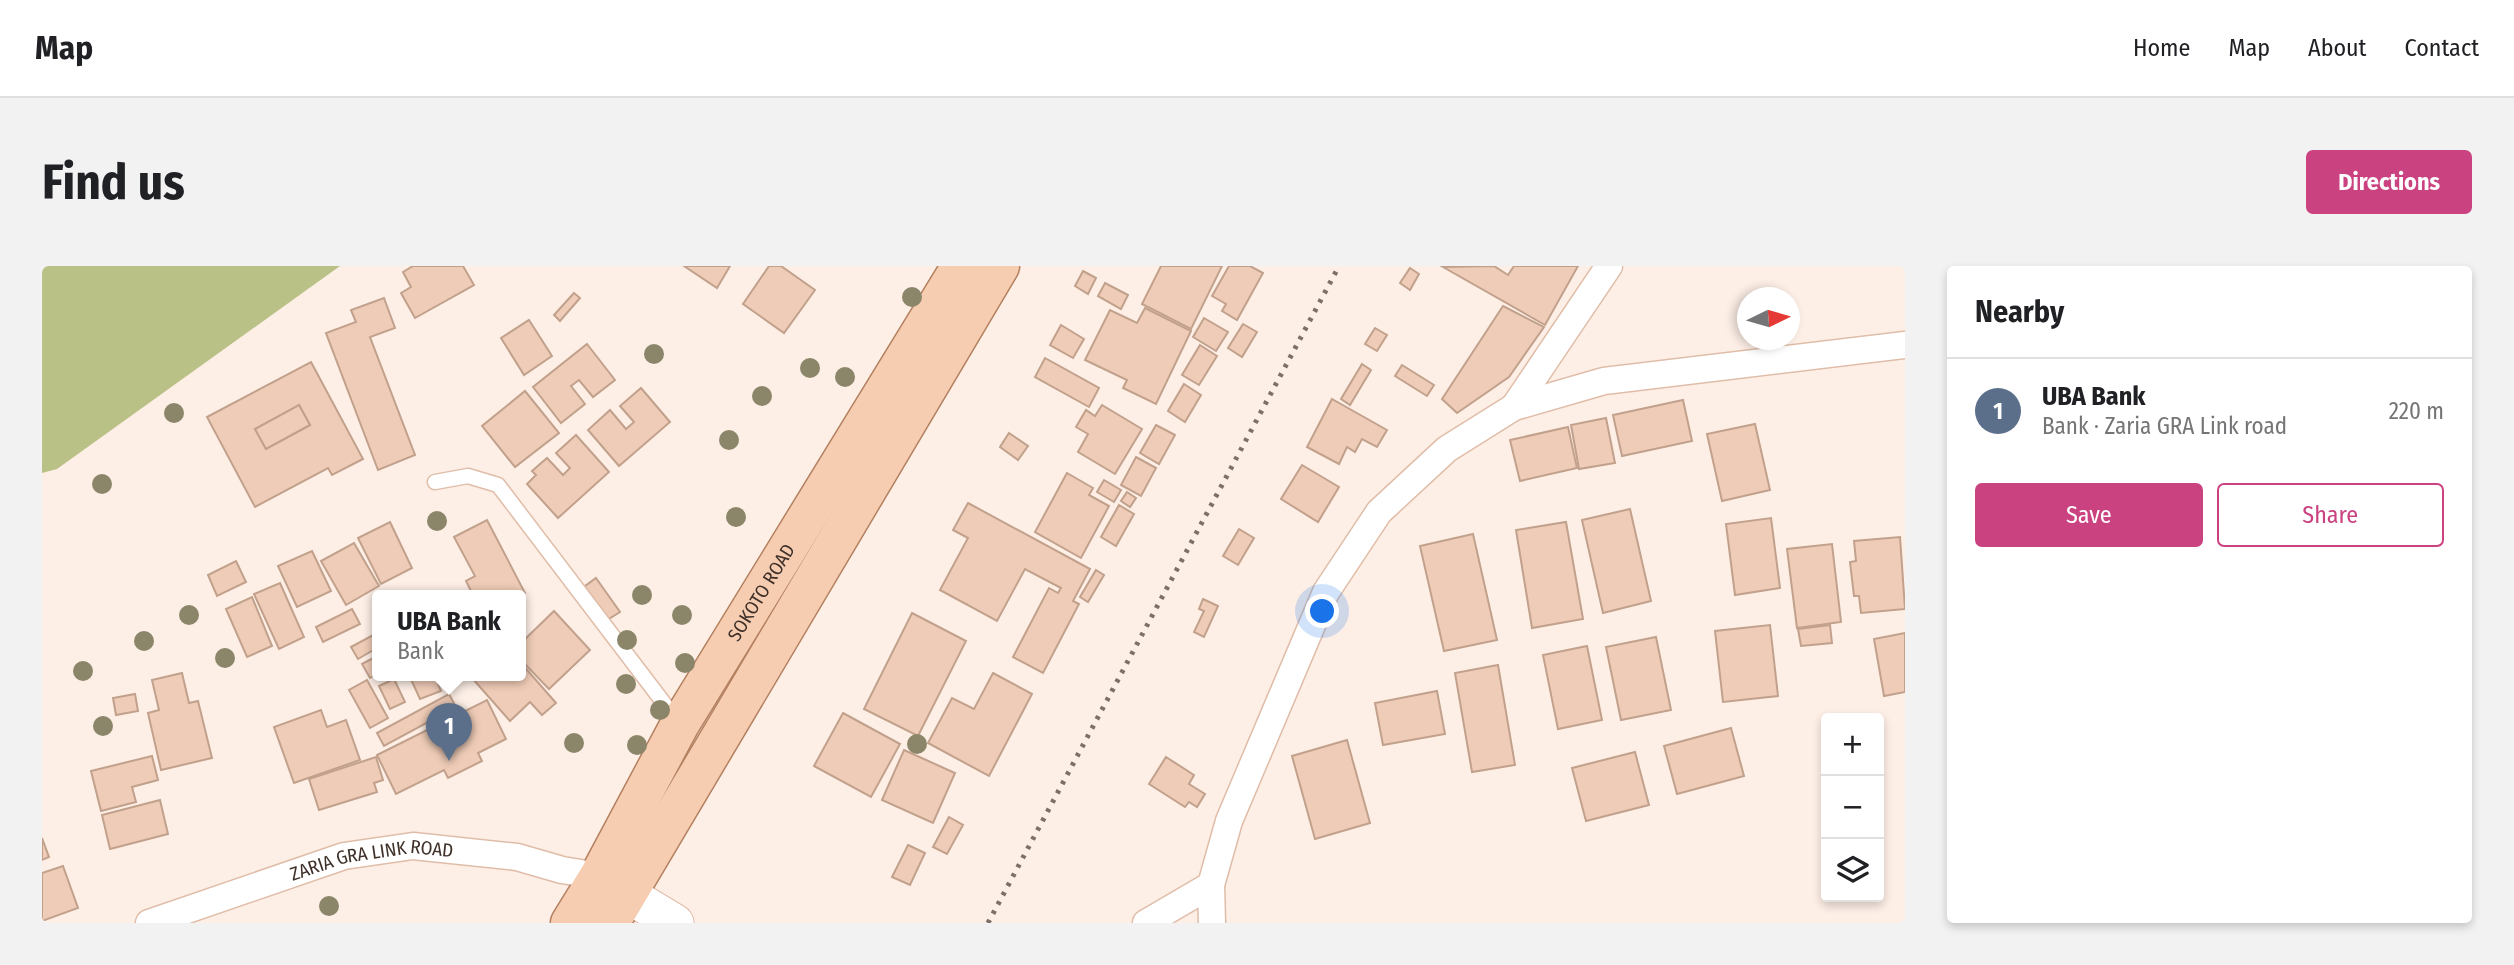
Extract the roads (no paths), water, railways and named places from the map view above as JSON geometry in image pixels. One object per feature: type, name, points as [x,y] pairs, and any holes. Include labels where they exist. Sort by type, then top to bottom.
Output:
[{"type":"main road","name":"SOKOTO ROAD","points":[[612,898],[680,724],[961,266]]},
{"type":"main road","name":"SOKOTO ROAD","points":[[570,923],[612,898],[851,518],[1000,266]]},
{"type":"main road","points":[[819,497],[851,518]]},
{"type":"street","points":[[1514,407],[1609,266]]},
{"type":"street","points":[[1212,923],[1211,885],[1229,821],[1326,592],[1379,512],[1447,449],[1514,407],[1604,381],[1905,345]]},
{"type":"street","name":"ZARIA GRA LINK ROAD","points":[[149,923],[344,856],[412,846],[517,857],[562,870],[612,898]]},
{"type":"street","points":[[1146,923],[1211,885]]},
{"type":"street","points":[[612,898],[675,923]]},
{"type":"lane","points":[[435,482],[468,476],[498,485],[680,724]]},
{"type":"railway","points":[[988,923],[1339,266]]},
{"type":"place","name":"UBA Bank","points":[[449,761]]}]
